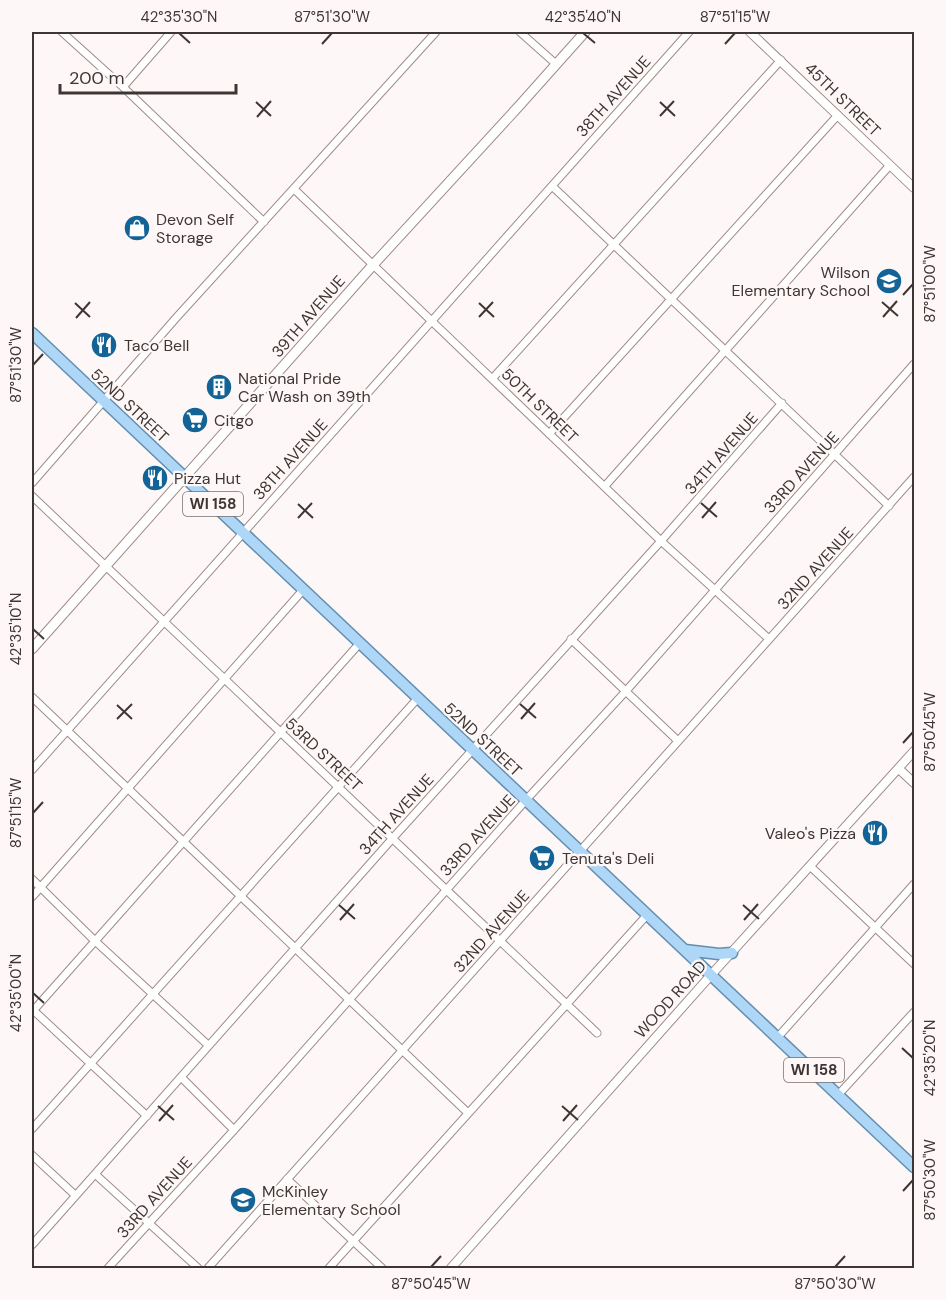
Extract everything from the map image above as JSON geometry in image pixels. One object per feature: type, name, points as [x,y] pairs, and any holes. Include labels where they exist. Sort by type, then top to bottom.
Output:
[{"type":"main road","name":"39TH AVENUE","points":[[32,649],[373,265],[585,32]]},
{"type":"main road","name":"52ND STREET","points":[[32,333],[915,1167]]},
{"type":"main road","points":[[685,950],[732,953]]},
{"type":"street","points":[[65,32],[264,222]]},
{"type":"street","points":[[123,87],[171,32]]},
{"type":"street","points":[[32,483],[103,401],[436,32]]},
{"type":"street","points":[[520,32],[556,64]]},
{"type":"street","name":"38TH AVENUE","points":[[32,770],[689,32]]},
{"type":"street","name":"45TH STREET","points":[[750,32],[915,188]]},
{"type":"street","points":[[492,380],[781,60]]},
{"type":"street","points":[[549,434],[838,115]]},
{"type":"street","points":[[605,486],[890,165]]},
{"type":"street","points":[[552,186],[889,506]]},
{"type":"street","name":"50TH STREET","points":[[294,189],[661,541],[769,639]]},
{"type":"street","name":"33RD AVENUE","points":[[108,1269],[626,691],[915,364]]},
{"type":"street","name":"34TH AVENUE","points":[[32,1245],[783,403]]},
{"type":"street","name":"32ND AVENUE","points":[[208,1269],[915,477]]},
{"type":"street","name":"53RD STREET","points":[[32,496],[597,1033]]},
{"type":"street","points":[[32,897],[303,590]]},
{"type":"street","points":[[571,639],[678,741]]},
{"type":"street","points":[[147,1116],[32,1011],[359,644]]},
{"type":"street","points":[[32,698],[468,1113]]},
{"type":"street","points":[[32,1129],[418,698]]},
{"type":"street","name":"WOOD ROAD","points":[[451,1269],[711,975],[915,751]]},
{"type":"street","points":[[899,769],[915,783]]},
{"type":"street","points":[[810,867],[915,964]]},
{"type":"street","points":[[32,879],[94,940],[208,1045]]},
{"type":"street","points":[[778,1037],[915,884]]},
{"type":"street","points":[[329,1269],[647,915]]},
{"type":"street","points":[[839,1094],[915,1012]]},
{"type":"street","points":[[181,1077],[234,1130]]},
{"type":"street","points":[[32,1155],[75,1195]]},
{"type":"street","points":[[95,1174],[198,1269]]},
{"type":"street","points":[[287,1179],[382,1269]]},
{"type":"place","name":"Devon Self Storage","points":[[137,228]]},
{"type":"place","name":"Wilson Elementary School","points":[[889,281]]},
{"type":"place","name":"Taco Bell","points":[[104,345]]},
{"type":"place","name":"National Pride Car Wash on 39th","points":[[219,387]]},
{"type":"place","name":"Citgo","points":[[195,420]]},
{"type":"place","name":"Pizza Hut","points":[[155,478]]},
{"type":"place","name":"Valeo's Pizza","points":[[875,833]]},
{"type":"place","name":"Tenuta's Deli","points":[[542,858]]},
{"type":"place","name":"McKinley Elementary School","points":[[243,1200]]}]
